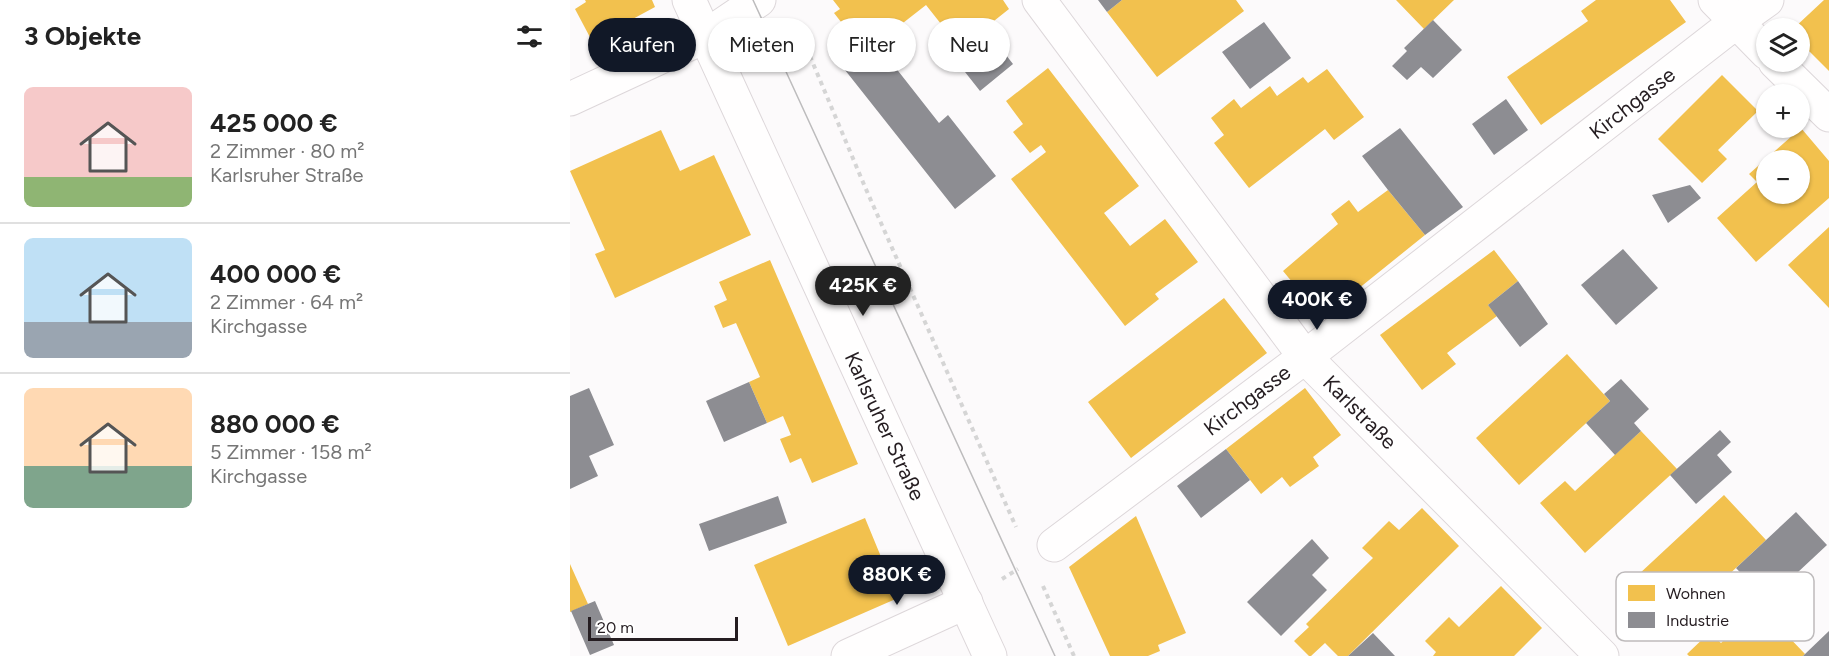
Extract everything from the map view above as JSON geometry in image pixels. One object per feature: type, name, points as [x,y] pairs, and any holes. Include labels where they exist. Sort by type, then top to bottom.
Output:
[{"type":"street","name":"Karlsruher Straße","points":[[689,0],[990,656]]},
{"type":"street","points":[[570,99],[706,36],[759,0]]},
{"type":"street","name":"Karlstraße","points":[[1039,0],[1305,357],[1602,656]]},
{"type":"street","name":"Kirchgasse","points":[[1042,553],[1305,357],[1725,11],[1767,0]]},
{"type":"street","points":[[1725,11],[1756,42]]},
{"type":"street","points":[[1785,72],[1829,115]]},
{"type":"street","points":[[848,656],[966,602]]},
{"type":"path","points":[[815,67],[870,198],[1042,553],[1074,656]]},
{"type":"path","points":[[966,602],[1042,553]]},
{"type":"building: Wohnen","points":[[585,0],[652,0],[655,7],[635,18],[588,18],[588,33],[575,9],[586,2]]},
{"type":"building: Wohnen","points":[[833,0],[1003,0],[1009,9],[998,18],[936,18],[926,5],[909,18],[838,18],[834,13],[840,9]]},
{"type":"building: Wohnen","points":[[1122,0],[1236,0],[1244,11],[1157,77],[1107,12]]},
{"type":"building: Wohnen","points":[[1396,0],[1454,0],[1424,29]]},
{"type":"building: Wohnen","points":[[1596,0],[1670,0],[1686,22],[1541,125],[1507,77],[1588,21],[1581,11]]},
{"type":"building: Wohnen","points":[[1824,0],[1829,0],[1829,71],[1810,52],[1810,18],[1805,18]]},
{"type":"building: Wohnen","points":[[1048,68],[1139,186],[1104,213],[1130,246],[1165,219],[1198,262],[1155,294],[1159,299],[1125,326],[1011,179],[1046,152],[1041,145],[1030,153],[1013,132],[1023,124],[1006,101]]},
{"type":"building: Wohnen","points":[[1327,69],[1364,117],[1334,140],[1325,129],[1249,188],[1214,143],[1224,135],[1211,118],[1234,99],[1241,108],[1270,86],[1277,96],[1303,77],[1308,83]]},
{"type":"building: Wohnen","points":[[1722,75],[1756,109],[1756,113],[1718,150],[1727,159],[1702,183],[1658,139]]},
{"type":"building: Wohnen","points":[[661,130],[680,171],[714,155],[751,235],[615,298],[595,254],[605,250],[570,171]]},
{"type":"building: Wohnen","points":[[1790,138],[1809,138],[1829,161],[1829,198],[1756,262],[1717,218],[1756,183],[1756,204],[1810,204],[1810,150],[1776,150]]},
{"type":"building: Wohnen","points":[[1756,168],[1756,181],[1749,174]]},
{"type":"building: Wohnen","points":[[1388,190],[1425,235],[1322,318],[1283,271],[1338,224],[1331,214],[1349,200],[1358,212]]},
{"type":"building: Wohnen","points":[[1829,227],[1829,308],[1788,265]]},
{"type":"building: Wohnen","points":[[1494,250],[1518,281],[1488,305],[1497,316],[1447,353],[1456,364],[1422,390],[1380,335]]},
{"type":"building: Wohnen","points":[[770,260],[858,464],[812,483],[801,458],[790,463],[780,439],[791,435],[783,416],[767,423],[749,382],[760,377],[736,323],[723,328],[714,306],[727,300],[719,282]]},
{"type":"building: Wohnen","points":[[1224,298],[1267,353],[1131,458],[1088,402]]},
{"type":"building: Wohnen","points":[[1567,354],[1610,401],[1519,485],[1476,438]]},
{"type":"building: Wohnen","points":[[1305,388],[1341,435],[1313,457],[1319,466],[1290,487],[1282,477],[1261,494],[1226,449]]},
{"type":"building: Wohnen","points":[[1641,431],[1677,469],[1585,553],[1540,503],[1565,481],[1575,491]]},
{"type":"building: Wohnen","points":[[1724,495],[1766,540],[1732,572],[1641,572]]},
{"type":"building: Wohnen","points":[[1422,508],[1459,546],[1348,656],[1338,656],[1325,643],[1309,656],[1294,641],[1309,627],[1306,624],[1373,558],[1362,548],[1389,521],[1399,530]]},
{"type":"building: Wohnen","points":[[1136,516],[1186,633],[1158,645],[1160,651],[1148,656],[1110,656],[1069,567]]},
{"type":"building: Wohnen","points":[[865,518],[898,598],[788,646],[754,565]]},
{"type":"building: Wohnen","points":[[570,564],[588,604],[570,612]]},
{"type":"building: Wohnen","points":[[1501,586],[1542,628],[1514,656],[1433,656],[1436,652],[1425,641],[1449,617],[1459,627]]},
{"type":"building: Wohnen","points":[[1701,641],[1721,643],[1723,641],[1793,641],[1805,654],[1803,656],[1689,656],[1687,654]]},
{"type":"building: Industrie","points":[[1098,0],[1122,0],[1107,12]]},
{"type":"building: Industrie","points":[[1433,20],[1462,50],[1433,78],[1421,67],[1407,80],[1392,66],[1407,51],[1404,48]]},
{"type":"building: Industrie","points":[[1264,22],[1291,58],[1250,89],[1222,52]]},
{"type":"building: Industrie","points":[[847,72],[899,72],[939,123],[948,115],[996,176],[955,209]]},
{"type":"building: Industrie","points":[[965,72],[1003,72],[980,91]]},
{"type":"building: Industrie","points":[[1506,99],[1528,130],[1494,155],[1472,124]]},
{"type":"building: Industrie","points":[[1400,128],[1463,207],[1425,235],[1362,156]]},
{"type":"building: Industrie","points":[[1690,185],[1701,198],[1668,223],[1652,195]]},
{"type":"building: Industrie","points":[[1623,249],[1658,288],[1616,325],[1581,285]]},
{"type":"building: Industrie","points":[[1518,281],[1548,324],[1520,347],[1488,305]]},
{"type":"building: Industrie","points":[[1621,379],[1649,409],[1634,423],[1641,431],[1615,455],[1586,423],[1610,401],[1604,394]]},
{"type":"building: Industrie","points":[[749,382],[767,423],[724,442],[706,401]]},
{"type":"building: Industrie","points":[[589,388],[614,445],[589,456],[598,476],[570,489],[570,396]]},
{"type":"building: Industrie","points":[[1720,430],[1731,442],[1717,455],[1732,472],[1696,504],[1670,475]]},
{"type":"building: Industrie","points":[[1226,449],[1250,480],[1201,518],[1177,486]]},
{"type":"building: Industrie","points":[[778,496],[787,523],[709,551],[699,524]]},
{"type":"building: Industrie","points":[[1796,512],[1827,545],[1798,572],[1740,572],[1736,568]]},
{"type":"building: Industrie","points":[[1312,539],[1329,558],[1312,575],[1327,590],[1281,636],[1247,602]]},
{"type":"building: Industrie","points":[[595,601],[614,645],[590,655],[571,611]]},
{"type":"building: Industrie","points":[[1829,631],[1829,656],[1803,656],[1805,654]]},
{"type":"building: Industrie","points":[[1373,633],[1395,656],[1348,656]]},
{"type":"tram line","points":[[753,0],[1055,656]]}]
